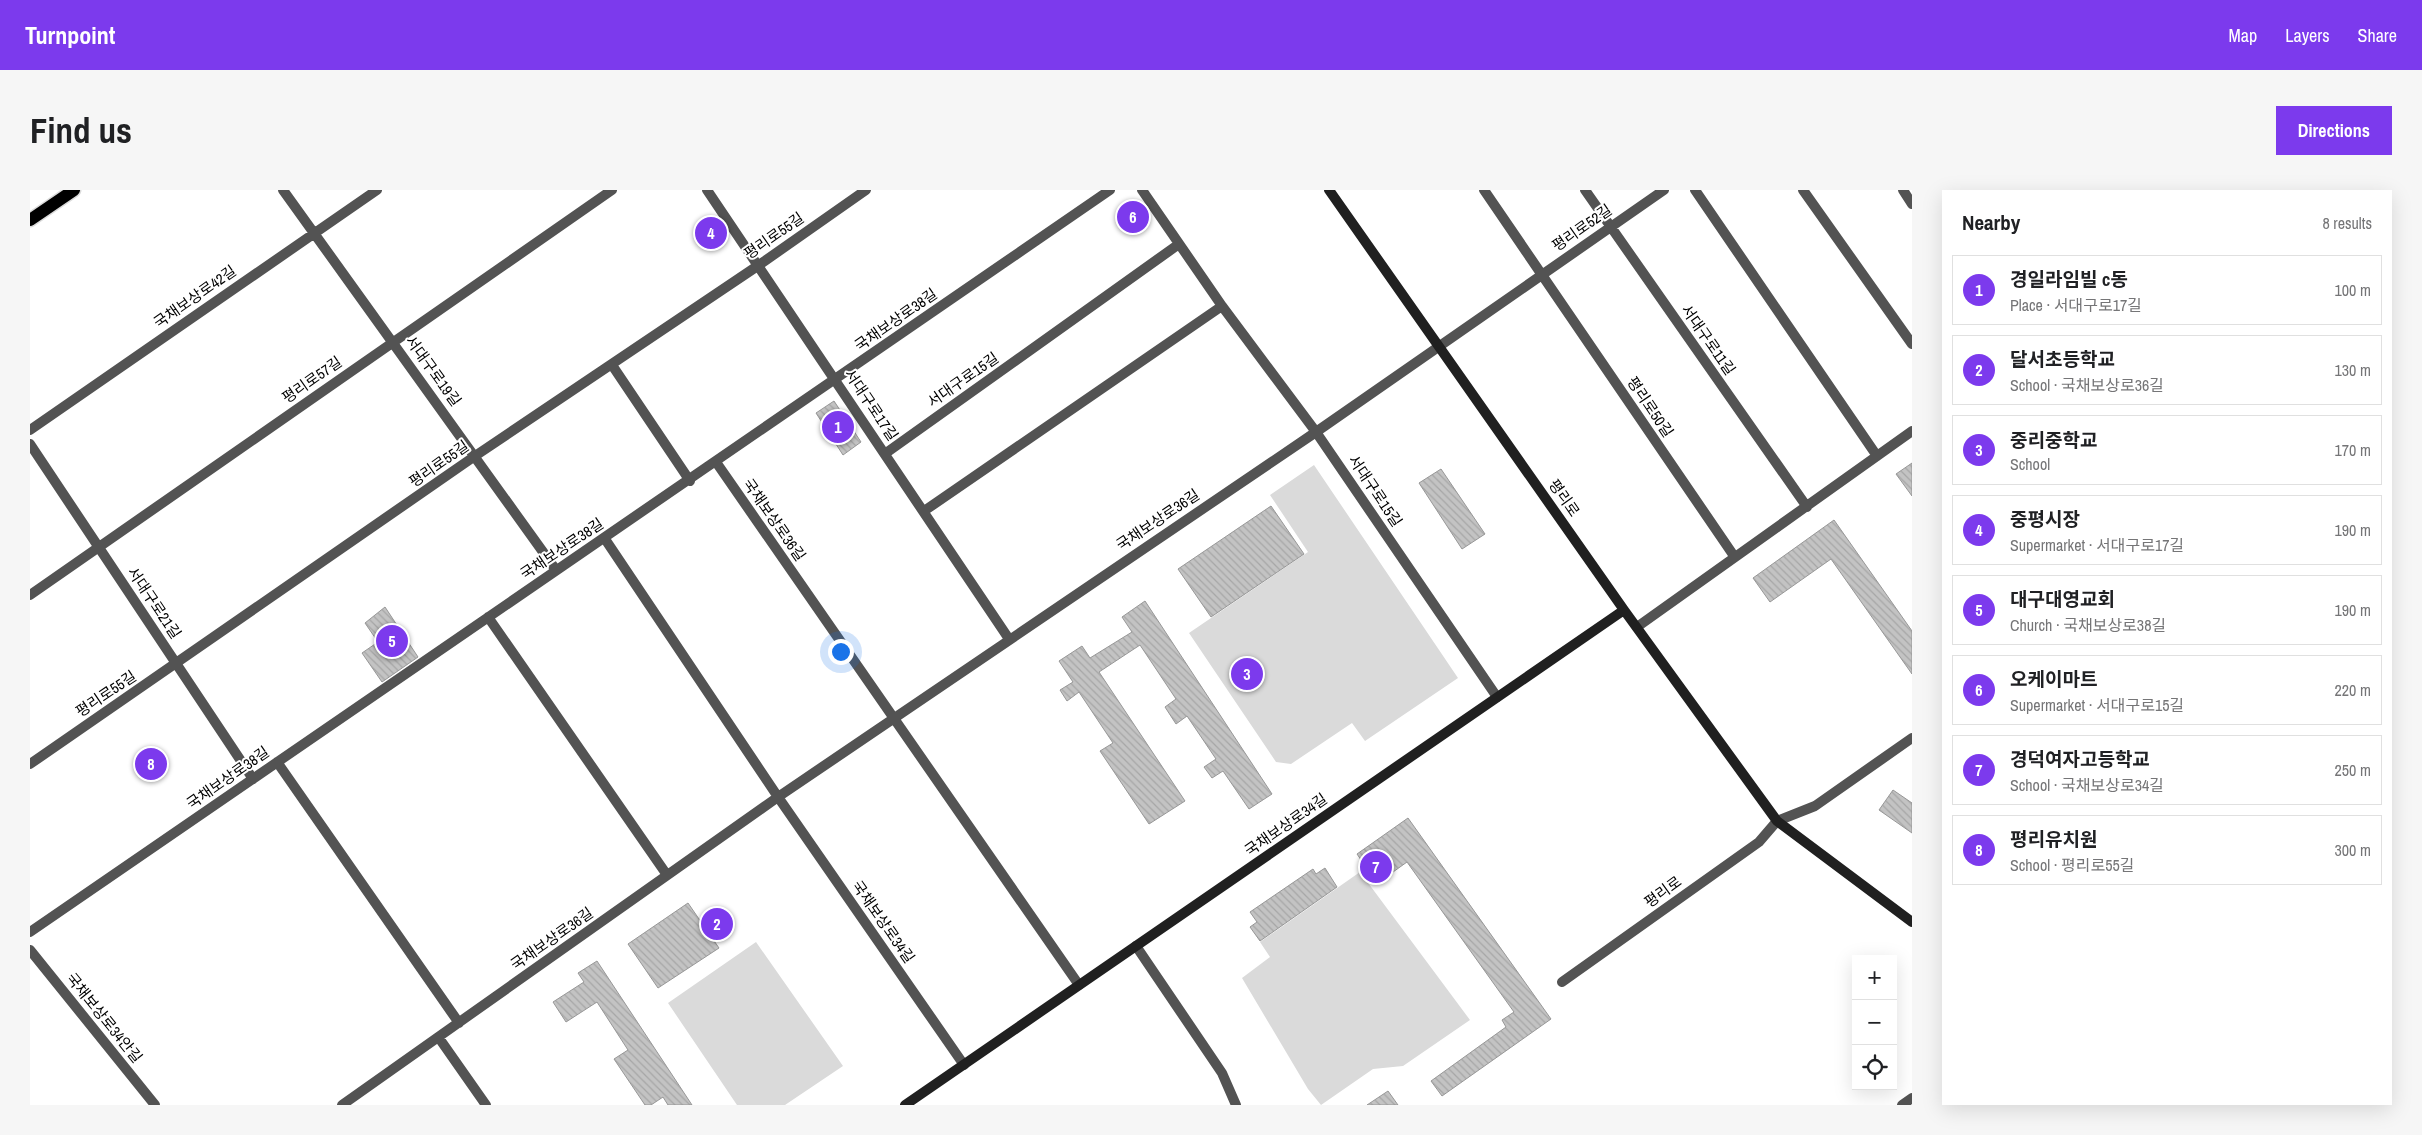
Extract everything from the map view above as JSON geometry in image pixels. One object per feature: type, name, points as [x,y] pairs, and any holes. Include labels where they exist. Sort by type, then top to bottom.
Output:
[{"type":"main road","points":[[30,220],[74,190]]},
{"type":"main road","name":"평리로","points":[[1329,190],[1624,610],[1777,821],[1912,922]]},
{"type":"main road","name":"국채보상로34길","points":[[905,1105],[1624,610]]},
{"type":"street","name":"서대구로19길","points":[[283,190],[476,456],[556,570]]},
{"type":"street","name":"국채보상로42길","points":[[30,430],[377,190]]},
{"type":"street","name":"평리로57길","points":[[30,595],[612,190]]},
{"type":"street","name":"서대구로17길","points":[[707,190],[886,453],[1009,639]]},
{"type":"street","name":"평리로55길","points":[[30,764],[866,190]]},
{"type":"street","name":"국채보상로38길","points":[[30,932],[556,570],[605,539],[1110,190]]},
{"type":"street","name":"서대구로15길","points":[[1142,190],[1222,306],[1316,432],[1497,697]]},
{"type":"street","points":[[1484,190],[1542,275]]},
{"type":"street","name":"서대구로11길","points":[[1585,190],[1806,507]]},
{"type":"street","name":"평리로52길","points":[[1439,346],[1664,190]]},
{"type":"street","points":[[1695,190],[1877,456]]},
{"type":"street","points":[[1802,190],[1912,344]]},
{"type":"street","points":[[1903,190],[1912,204]]},
{"type":"street","name":"서대구로15길","points":[[886,453],[1179,244]]},
{"type":"street","name":"평리로50길","points":[[1542,275],[1734,556]]},
{"type":"street","points":[[924,511],[1222,306]]},
{"type":"street","name":"국채보상로36길","points":[[342,1105],[778,797],[1316,432],[1439,346]]},
{"type":"street","points":[[612,364],[690,480]]},
{"type":"street","points":[[1637,627],[1734,556],[1912,431]]},
{"type":"street","name":"서대구로21길","points":[[30,444],[253,779]]},
{"type":"street","name":"국채보상로36길","points":[[716,462],[893,718]]},
{"type":"street","points":[[605,539],[778,797]]},
{"type":"street","points":[[488,617],[667,875]]},
{"type":"street","points":[[893,718],[1079,985]]},
{"type":"street","points":[[1777,821],[1815,806],[1912,738]]},
{"type":"street","points":[[277,762],[459,1023]]},
{"type":"street","name":"국채보상로34길","points":[[778,797],[964,1065]]},
{"type":"street","name":"평리로","points":[[1562,982],[1758,842],[1777,821]]},
{"type":"street","points":[[1136,946],[1222,1073],[1236,1105]]},
{"type":"street","name":"국채보상로34안길","points":[[30,950],[156,1105]]},
{"type":"street","points":[[439,1038],[486,1105]]},
{"type":"street","points":[[1902,1105],[1912,1098]]},
{"type":"shaded area","points":[[1314,465],[1458,678],[1365,741],[1352,723],[1291,764],[1276,762],[1189,633],[1308,552],[1270,495]]},
{"type":"shaded area","points":[[1360,872],[1470,1020],[1403,1066],[1373,1069],[1321,1105],[1308,1089],[1242,978],[1270,957],[1260,942]]},
{"type":"shaded area","points":[[756,942],[843,1066],[785,1105],[737,1105],[668,1003]]},
{"type":"building","points":[[834,401],[861,442],[843,455],[816,413]]},
{"type":"building","points":[[1912,463],[1912,496],[1896,474]]},
{"type":"building","points":[[1441,469],[1485,534],[1462,549],[1419,483]]},
{"type":"building","points":[[1271,506],[1304,554],[1211,617],[1178,569]]},
{"type":"building","points":[[1834,520],[1912,631],[1912,674],[1831,559],[1770,602],[1753,578]]},
{"type":"building","points":[[1145,601],[1272,794],[1249,809],[1223,771],[1212,778],[1204,767],[1216,759],[1187,716],[1176,724],[1165,707],[1176,699],[1140,645],[1099,672],[1185,801],[1149,824],[1100,751],[1113,743],[1079,692],[1067,701],[1060,690],[1073,682],[1059,661],[1082,646],[1090,658],[1132,632],[1122,617]]},
{"type":"building","points":[[385,607],[418,657],[382,682],[362,653],[378,642],[365,623]]},
{"type":"building","points":[[1893,790],[1912,803],[1912,833],[1879,810]]},
{"type":"building","points":[[1408,818],[1551,1019],[1442,1096],[1431,1081],[1506,1027],[1502,1020],[1514,1012],[1407,862],[1393,872],[1386,862],[1370,873],[1357,854]]},
{"type":"building","points":[[1325,868],[1337,887],[1260,941],[1250,927],[1257,922],[1250,912],[1313,869],[1316,874]]},
{"type":"building","points":[[688,903],[719,948],[658,988],[628,944]]},
{"type":"building","points":[[597,961],[692,1105],[668,1105],[663,1097],[651,1105],[645,1105],[614,1059],[628,1050],[597,1002],[566,1022],[553,1002],[584,982],[578,973]]},
{"type":"building","points":[[1388,1091],[1398,1105],[1367,1105]]},
{"type":"place","name":"오케이마트","points":[[1133,217]]},
{"type":"place","name":"중평시장","points":[[711,233]]},
{"type":"place","name":"경일라임빌 c동","points":[[838,427]]},
{"type":"place","name":"대구대영교회","points":[[392,641]]},
{"type":"place","name":"중리중학교","points":[[1247,674]]},
{"type":"place","name":"평리유치원","points":[[151,764]]},
{"type":"place","name":"경덕여자고등학교","points":[[1376,867]]},
{"type":"place","name":"달서초등학교","points":[[717,924]]}]
